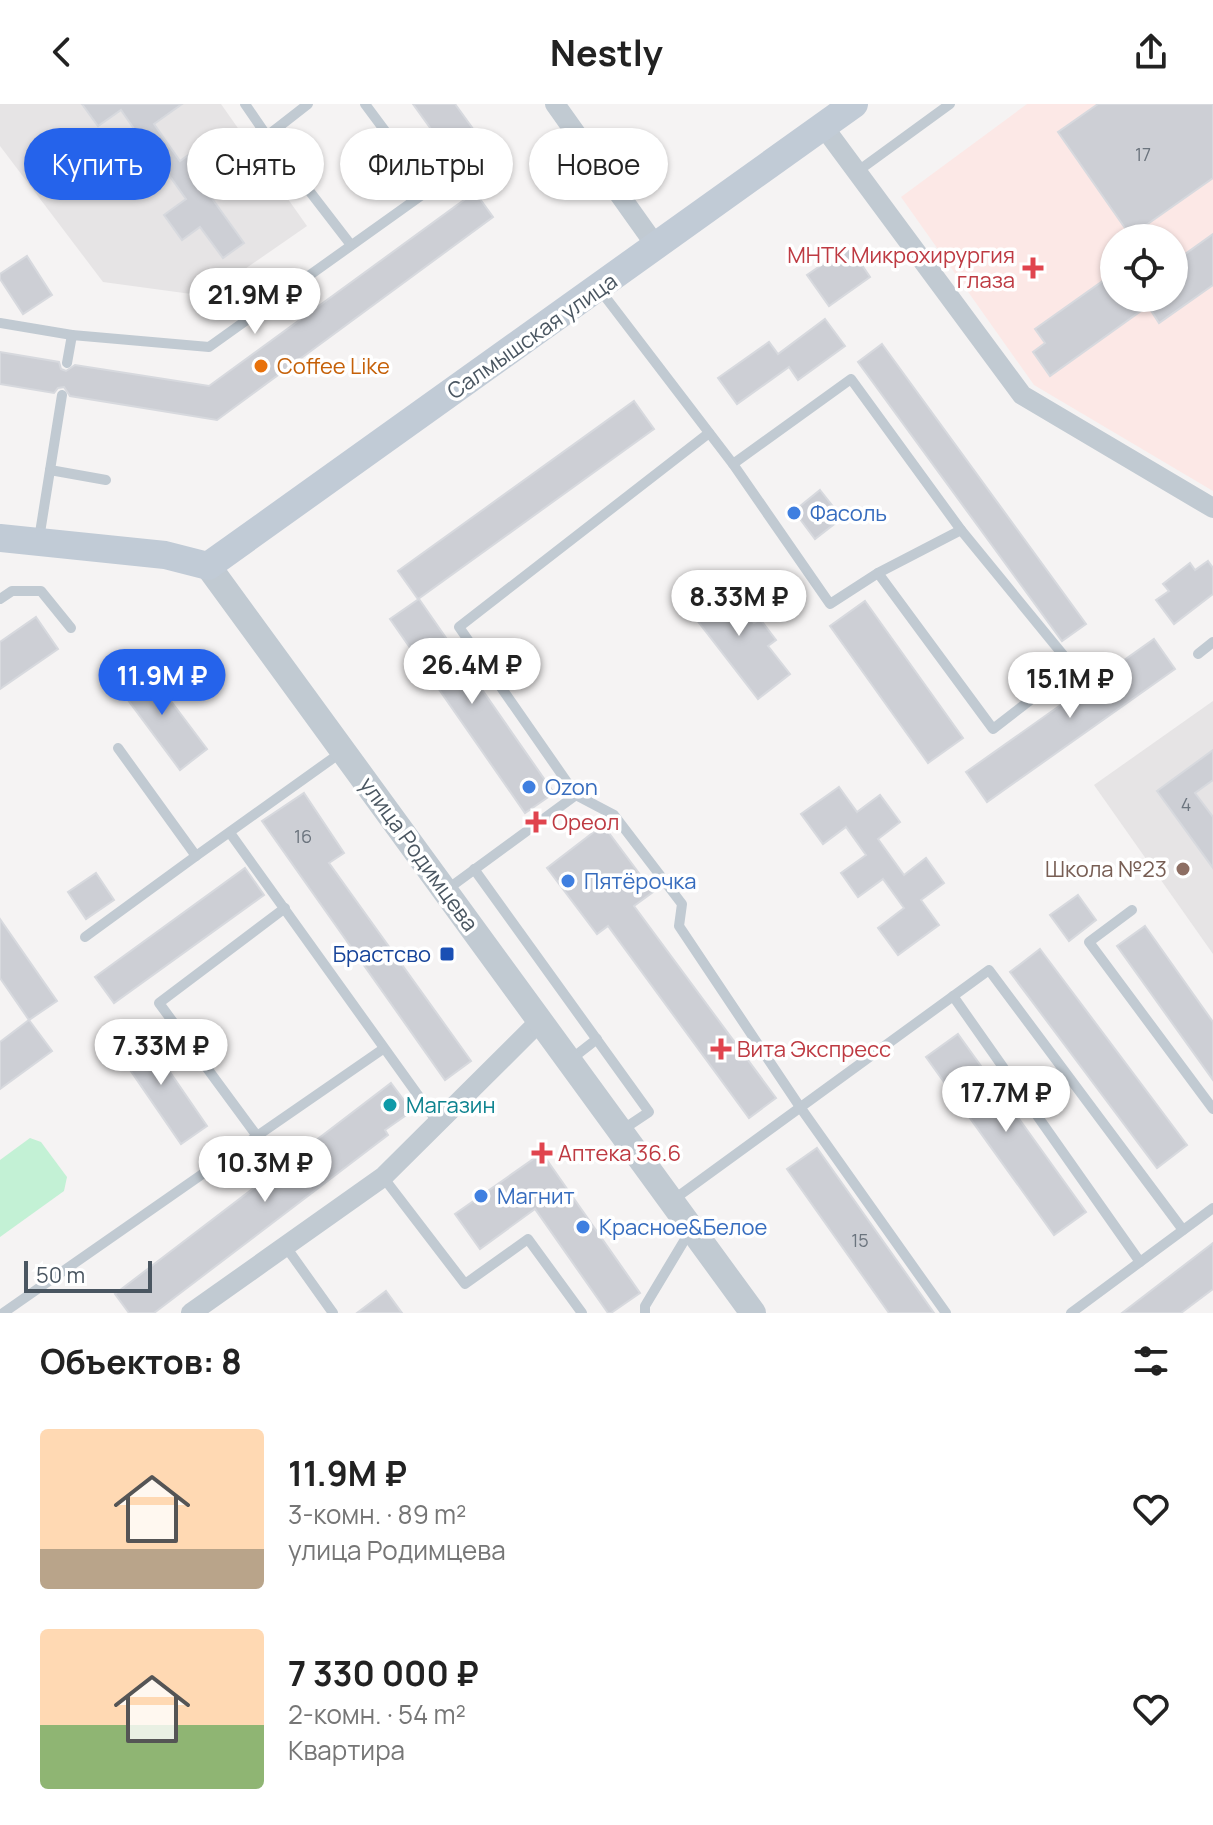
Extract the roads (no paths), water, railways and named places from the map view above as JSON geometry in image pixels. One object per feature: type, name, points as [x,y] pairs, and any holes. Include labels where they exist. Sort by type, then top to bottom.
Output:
[{"type":"main road","name":"Салмышская улица","points":[[208,566],[598,289],[822,121],[854,104]]},
{"type":"main road","points":[[0,538],[165,555],[208,566]]},
{"type":"street","points":[[555,104],[656,246]]},
{"type":"street","points":[[822,121],[1022,395],[1213,508]]},
{"type":"street","name":"улица Родимцева","points":[[208,566],[753,1313]]},
{"type":"street","points":[[191,1313],[383,1177],[540,1021]]},
{"type":"lane","points":[[245,104],[262,128]]},
{"type":"lane","points":[[277,128],[308,104]]},
{"type":"lane","points":[[0,323],[72,335],[209,347],[429,190],[365,104]]},
{"type":"lane","points":[[858,171],[950,104]]},
{"type":"lane","points":[[316,200],[351,245]]},
{"type":"lane","points":[[598,289],[733,464],[830,604],[878,573],[961,530]]},
{"type":"lane","points":[[67,363],[72,335]]},
{"type":"lane","points":[[733,464],[851,379],[961,530],[1073,667],[993,729],[878,573]]},
{"type":"lane","points":[[38,542],[62,395]]},
{"type":"lane","points":[[709,433],[459,627],[576,795],[614,815],[682,904],[679,926],[800,1107],[946,1313]]},
{"type":"lane","points":[[50,470],[106,480]]},
{"type":"lane","points":[[0,599],[12,591],[41,591],[71,628]]},
{"type":"lane","points":[[1198,654],[1213,642]]},
{"type":"lane","points":[[118,748],[196,856]]},
{"type":"lane","points":[[85,937],[343,751]]},
{"type":"lane","points":[[445,891],[576,795]]},
{"type":"lane","points":[[230,833],[438,1123]]},
{"type":"lane","points":[[474,869],[649,1112],[621,1132]]},
{"type":"lane","points":[[257,1136],[159,1003],[285,908]]},
{"type":"lane","points":[[1132,910],[1089,942],[1213,1109]]},
{"type":"lane","points":[[671,1201],[989,970],[1183,1230]]},
{"type":"lane","points":[[953,996],[1140,1262]]},
{"type":"lane","points":[[569,1060],[597,1039]]},
{"type":"lane","points":[[3,1313],[383,1049]]},
{"type":"lane","points":[[383,1177],[465,1284],[528,1239],[582,1313]]},
{"type":"lane","points":[[1071,1313],[1213,1208]]},
{"type":"lane","points":[[645,1313],[645,1306],[691,1229]]},
{"type":"lane","points":[[286,1247],[333,1313]]},
{"type":"place","name":"МНТК Микрохирургия глаза","points":[[1033,268]]},
{"type":"place","name":"Coffee Like","points":[[261,366]]},
{"type":"place","name":"Фасоль","points":[[794,513]]},
{"type":"place","name":"Ozon","points":[[529,787]]},
{"type":"place","name":"Ореол","points":[[536,822]]},
{"type":"place","name":"Школа №23","points":[[1183,869]]},
{"type":"place","name":"Пятёрочка","points":[[568,881]]},
{"type":"place","name":"Брастсво","points":[[447,954]]},
{"type":"place","name":"Вита Экспресс","points":[[721,1049]]},
{"type":"place","name":"Магазин","points":[[390,1105]]},
{"type":"place","name":"Аптека 36.6","points":[[542,1153]]},
{"type":"place","name":"Магнит","points":[[481,1196]]},
{"type":"place","name":"Красное&Белое","points":[[583,1227]]}]
